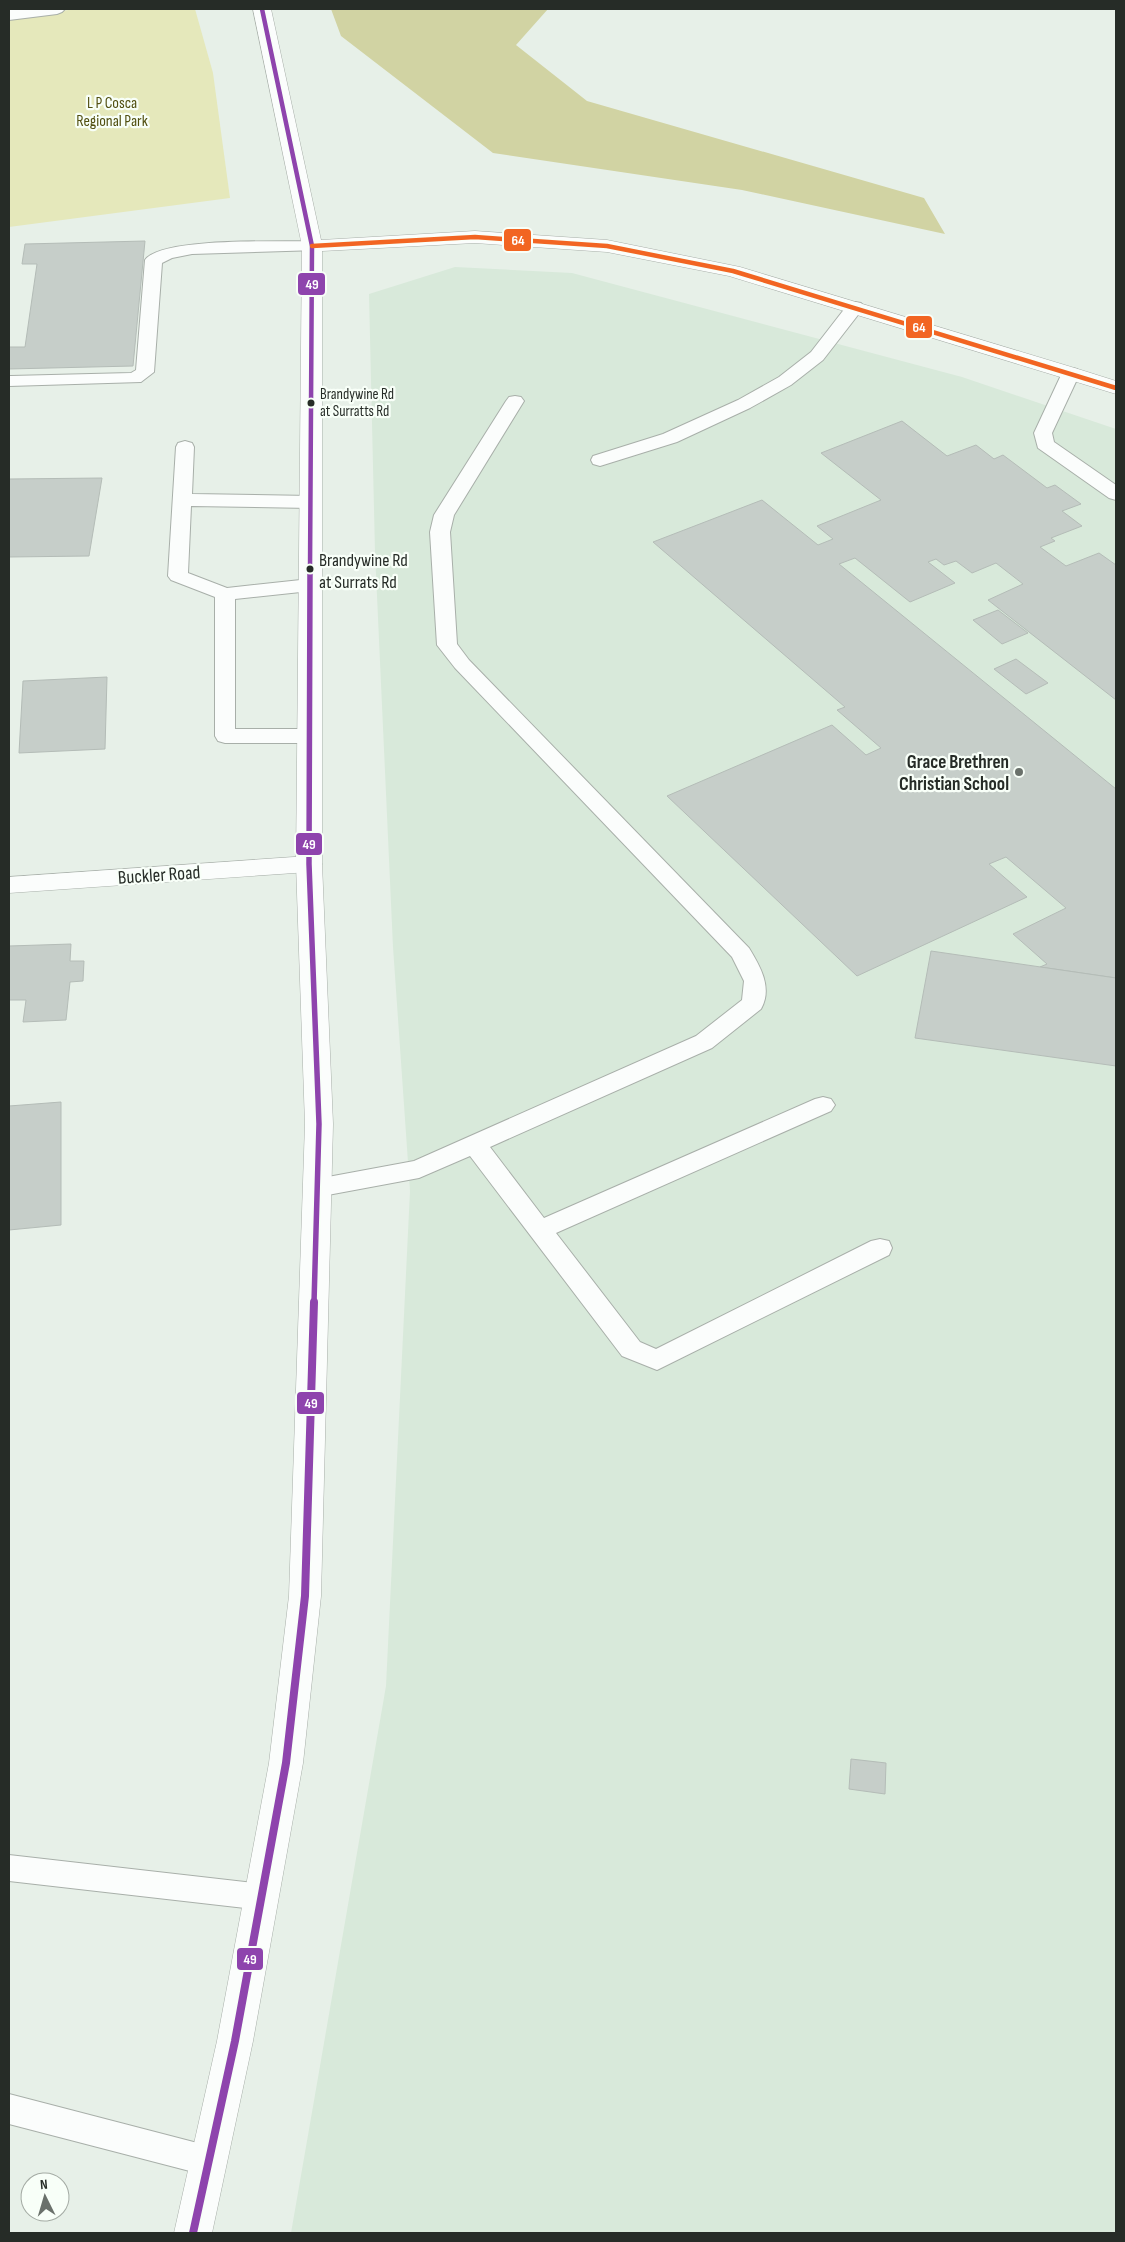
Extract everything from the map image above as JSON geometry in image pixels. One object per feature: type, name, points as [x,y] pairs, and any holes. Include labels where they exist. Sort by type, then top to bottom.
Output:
[{"type":"main road","points":[[193,2233],[235,2041],[286,1763],[305,1596],[319,1124],[309,864],[312,246],[262,9]]},
{"type":"main road","points":[[312,246],[475,237],[606,246],[733,271],[1071,372],[1116,388]]},
{"type":"main road","name":"Buckler Road","points":[[9,885],[309,864]]},
{"type":"lane","points":[[9,15],[57,9]]},
{"type":"lane","points":[[11,381],[135,378],[145,372],[154,260],[166,254],[192,249],[312,246]]},
{"type":"lane","points":[[600,460],[670,438],[744,404],[785,381],[817,356],[855,307]]},
{"type":"lane","points":[[1071,372],[1043,433],[1045,444],[1116,494]]},
{"type":"lane","points":[[317,1188],[419,1169],[704,1042],[753,1003],[755,981],[741,953],[462,664],[447,645],[440,532],[444,515],[515,401]]},
{"type":"lane","points":[[185,447],[178,576],[225,594],[310,585]]},
{"type":"lane","points":[[182,500],[311,502]]},
{"type":"lane","points":[[225,594],[225,736],[310,736]]},
{"type":"lane","points":[[540,1230],[823,1104]]},
{"type":"lane","points":[[474,1144],[631,1349],[656,1360],[880,1248]]},
{"type":"lane","points":[[9,1868],[262,1897]]},
{"type":"lane","points":[[9,2109],[209,2161]]},
{"type":"shaded area","points":[[455,267],[572,273],[962,377],[1116,429],[1116,2233],[291,2233],[386,1686],[410,1191],[393,947],[375,552],[369,294]]},
{"type":"green space","name":"L P Cosca Regional Park","points":[[77,9],[195,9],[213,73],[230,198],[9,227],[9,17]]},
{"type":"green space","points":[[331,9],[548,9],[516,45],[587,101],[924,198],[945,234],[742,190],[493,153],[341,36]]},
{"type":"building","points":[[145,241],[133,366],[9,369],[9,347],[25,347],[37,264],[22,264],[25,244]]},
{"type":"building","points":[[902,421],[947,456],[976,445],[994,459],[1003,455],[1047,488],[1055,485],[1081,504],[1062,511],[1082,526],[1051,538],[1055,541],[1040,547],[1066,566],[1099,553],[1116,565],[1116,700],[988,600],[1023,584],[996,563],[972,573],[956,561],[944,565],[936,559],[928,562],[955,583],[910,602],[855,558],[839,564],[1116,789],[1116,978],[1040,967],[1047,964],[1013,934],[1066,908],[1006,857],[989,864],[1027,897],[857,976],[667,796],[832,725],[866,755],[881,748],[837,710],[845,707],[653,542],[762,500],[818,545],[833,539],[817,526],[881,500],[821,453]]},
{"type":"building","points":[[102,478],[89,556],[9,557],[9,479]]},
{"type":"building","points":[[998,610],[1028,633],[1002,644],[973,620]]},
{"type":"building","points":[[1016,659],[1048,683],[1026,694],[994,669]]},
{"type":"building","points":[[107,677],[105,749],[19,753],[23,681]]},
{"type":"building","points":[[71,944],[70,961],[84,961],[83,981],[70,982],[66,1020],[23,1022],[26,1000],[9,1000],[9,946]]},
{"type":"building","points":[[931,951],[1116,978],[1116,1066],[915,1038]]},
{"type":"building","points":[[61,1102],[61,1225],[9,1230],[9,1106]]},
{"type":"building","points":[[851,1759],[886,1763],[885,1794],[849,1789]]},
{"type":"transit line","name":"49","points":[[193,2233],[235,2041],[286,1763],[305,1596],[319,1124],[309,864],[312,246],[262,9]]},
{"type":"transit line","name":"64","points":[[312,246],[475,237],[607,246],[733,271],[1116,388]]},
{"type":"place","name":"Brandywine Rd at Surratts Rd","points":[[311,403]]},
{"type":"place","name":"Brandywine Rd at Surrats Rd","points":[[310,569]]},
{"type":"place","name":"Grace Brethren Christian School","points":[[1019,772]]}]
